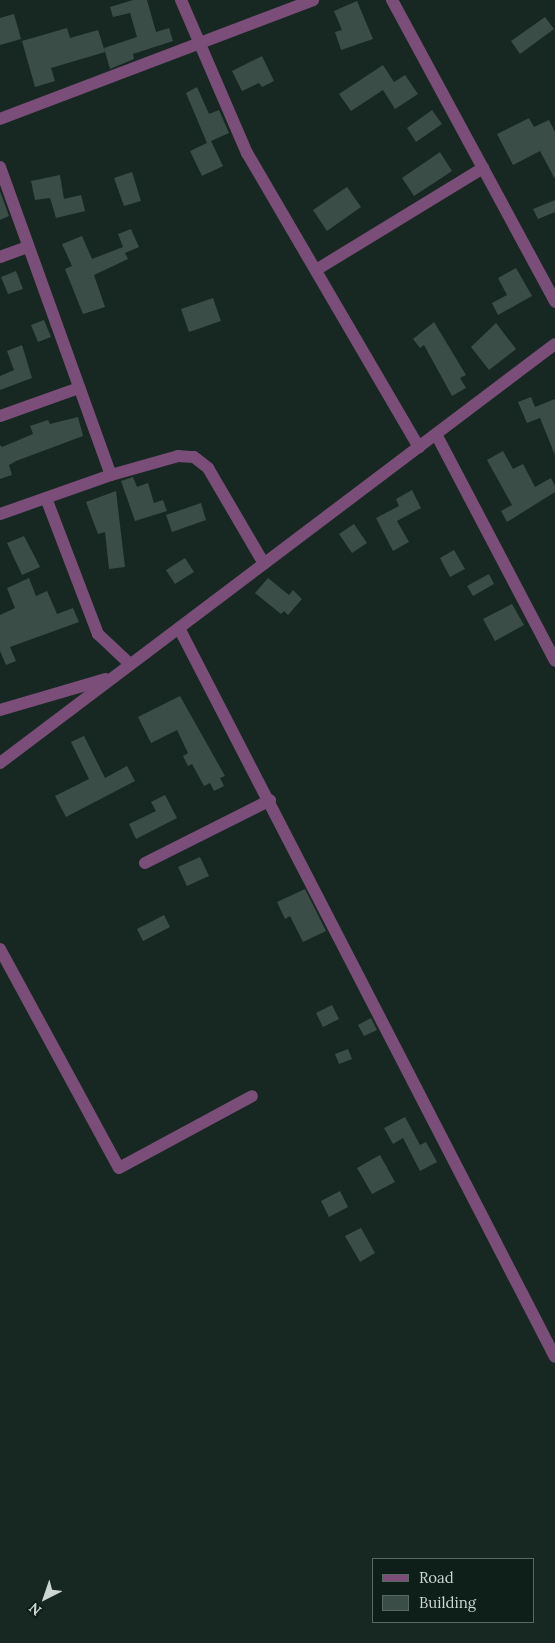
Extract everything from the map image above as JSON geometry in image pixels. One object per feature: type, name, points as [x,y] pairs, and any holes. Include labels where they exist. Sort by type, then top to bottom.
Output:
[{"type":"street","points":[[181,0],[247,153],[419,447]]},
{"type":"street","points":[[0,119],[313,0]]},
{"type":"street","points":[[392,0],[555,302]]},
{"type":"street","points":[[0,167],[110,476]]},
{"type":"street","points":[[316,270],[483,168]]},
{"type":"street","points":[[0,257],[28,247]]},
{"type":"street","points":[[0,763],[555,344]]},
{"type":"street","points":[[0,416],[79,388]]},
{"type":"street","points":[[436,434],[555,661]]},
{"type":"street","points":[[0,514],[110,476],[178,456],[194,457],[208,468],[264,564]]},
{"type":"street","points":[[46,498],[98,634],[130,664]]},
{"type":"street","points":[[179,628],[270,800],[555,1357]]},
{"type":"street","points":[[0,710],[115,676]]},
{"type":"street","points":[[145,863],[270,800]]},
{"type":"street","points":[[0,950],[119,1168],[252,1096]]},
{"type":"building","points":[[133,0],[147,0],[156,32],[169,28],[173,41],[133,54],[134,59],[110,69],[104,48],[137,37],[130,13],[113,17],[110,7]]},
{"type":"building","points":[[357,1],[373,39],[341,50],[335,32],[342,30],[334,11]]},
{"type":"building","points":[[14,14],[21,39],[0,45],[0,18]]},
{"type":"building","points":[[545,17],[554,29],[520,54],[511,41]]},
{"type":"building","points":[[67,28],[70,38],[98,30],[105,52],[51,68],[55,81],[35,87],[22,41]]},
{"type":"building","points":[[262,56],[274,81],[262,87],[259,83],[242,91],[232,71]]},
{"type":"building","points":[[383,65],[394,82],[405,75],[418,94],[395,109],[383,90],[351,111],[339,94]]},
{"type":"building","points":[[197,87],[209,114],[219,110],[229,133],[211,141],[223,166],[202,176],[190,151],[207,143],[186,93]]},
{"type":"building","points":[[432,110],[442,124],[416,142],[407,128]]},
{"type":"building","points":[[529,118],[534,127],[549,120],[555,132],[555,179],[540,151],[513,165],[497,134]]},
{"type":"building","points":[[440,152],[452,171],[414,196],[402,178]]},
{"type":"building","points":[[132,172],[141,201],[124,206],[114,178]]},
{"type":"building","points":[[60,175],[64,199],[81,195],[85,211],[56,218],[50,198],[35,200],[31,181]]},
{"type":"building","points":[[347,187],[361,207],[327,231],[313,210]]},
{"type":"building","points":[[0,191],[9,216],[0,220]]},
{"type":"building","points":[[555,200],[555,212],[538,219],[533,209]]},
{"type":"building","points":[[131,229],[139,247],[125,253],[128,259],[94,275],[105,307],[83,314],[65,269],[72,266],[62,244],[82,236],[92,259],[123,247],[118,234]]},
{"type":"building","points":[[516,268],[532,296],[498,315],[492,303],[507,295],[498,278]]},
{"type":"building","points":[[16,271],[23,289],[8,294],[1,277]]},
{"type":"building","points":[[213,298],[221,321],[189,332],[181,309]]},
{"type":"building","points":[[44,320],[51,337],[38,342],[31,325]]},
{"type":"building","points":[[434,322],[466,375],[460,378],[466,388],[452,396],[424,345],[420,348],[413,339]]},
{"type":"building","points":[[496,323],[516,349],[489,370],[471,347]]},
{"type":"building","points":[[22,345],[32,378],[0,390],[0,376],[14,370],[7,351]]},
{"type":"building","points":[[531,397],[535,407],[555,399],[555,455],[540,418],[527,423],[518,402]]},
{"type":"building","points":[[78,417],[83,436],[16,461],[9,465],[12,475],[0,479],[0,445],[2,447],[33,434],[30,426],[48,420],[50,424]]},
{"type":"building","points":[[503,451],[513,469],[523,464],[535,487],[551,478],[555,486],[555,492],[507,522],[501,511],[512,505],[487,460]]},
{"type":"building","points":[[133,477],[137,487],[148,483],[154,503],[163,500],[167,511],[135,521],[121,481]]},
{"type":"building","points":[[412,490],[421,508],[397,521],[409,542],[393,551],[376,518],[399,506],[396,499]]},
{"type":"building","points":[[116,491],[125,567],[109,569],[105,532],[98,534],[86,502]]},
{"type":"building","points":[[201,503],[206,520],[172,532],[166,515]]},
{"type":"building","points":[[354,524],[367,543],[352,553],[339,534]]},
{"type":"building","points":[[24,536],[40,567],[22,575],[7,543]]},
{"type":"building","points":[[454,550],[465,569],[450,577],[440,558]]},
{"type":"building","points":[[185,558],[194,572],[175,584],[166,570]]},
{"type":"building","points":[[489,574],[494,584],[473,596],[467,586]]},
{"type":"building","points":[[29,578],[36,596],[47,591],[57,614],[73,608],[79,622],[10,647],[16,661],[6,665],[0,651],[0,615],[15,608],[7,588]]},
{"type":"building","points":[[268,578],[289,595],[293,590],[302,599],[288,615],[284,611],[281,614],[255,593]]},
{"type":"building","points":[[512,604],[524,625],[495,641],[483,619]]},
{"type":"building","points":[[180,696],[225,776],[220,778],[224,786],[214,791],[210,783],[204,786],[192,764],[188,766],[183,756],[188,753],[177,730],[151,743],[138,717]]},
{"type":"building","points":[[84,736],[105,778],[127,766],[135,781],[66,817],[55,796],[89,779],[71,742]]},
{"type":"building","points":[[165,795],[177,818],[136,839],[129,824],[156,811],[151,802]]},
{"type":"building","points":[[200,857],[209,876],[187,886],[178,867]]},
{"type":"building","points":[[305,889],[326,931],[303,942],[290,916],[285,919],[277,902]]},
{"type":"building","points":[[164,915],[170,927],[143,941],[137,929]]},
{"type":"building","points":[[332,1005],[339,1019],[323,1027],[316,1013]]},
{"type":"building","points":[[371,1018],[377,1030],[364,1036],[358,1025]]},
{"type":"building","points":[[348,1049],[352,1059],[339,1064],[335,1054]]},
{"type":"building","points":[[405,1117],[420,1145],[426,1142],[437,1162],[420,1171],[403,1138],[393,1144],[384,1128]]},
{"type":"building","points":[[380,1155],[395,1182],[372,1194],[357,1168]]},
{"type":"building","points":[[340,1191],[348,1207],[329,1217],[321,1201]]},
{"type":"building","points":[[361,1228],[375,1253],[360,1262],[345,1236]]}]
